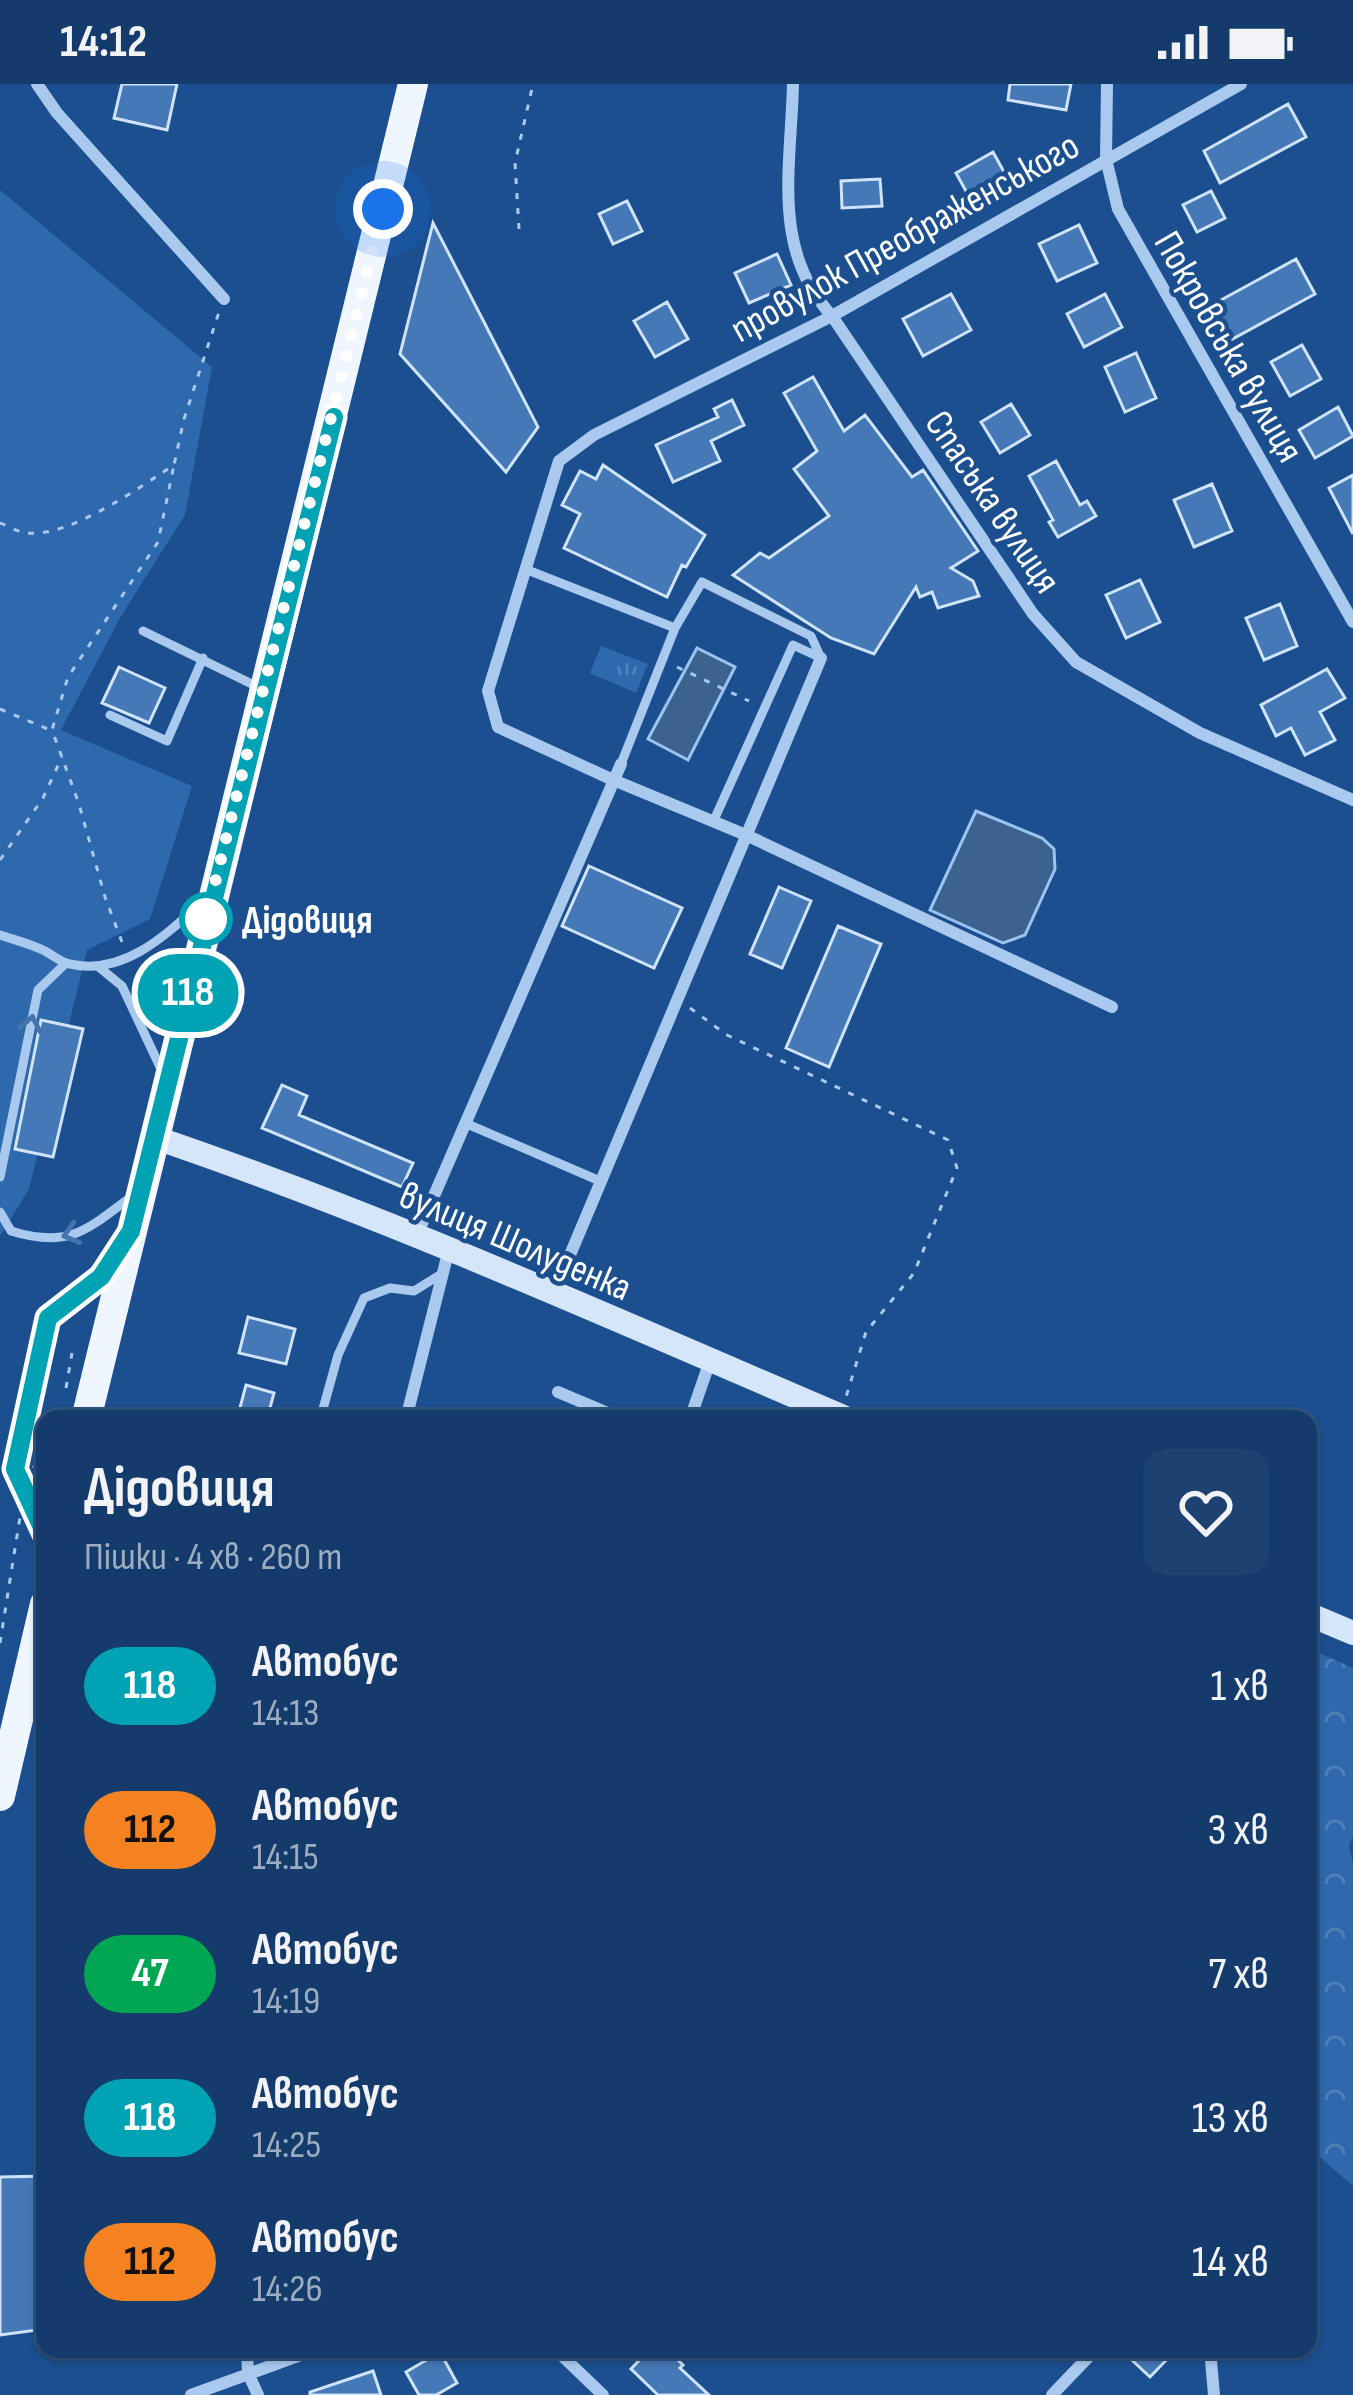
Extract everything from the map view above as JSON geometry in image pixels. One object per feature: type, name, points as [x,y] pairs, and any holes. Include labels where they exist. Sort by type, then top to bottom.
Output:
[{"type":"main road","points":[[75,1408],[131,1231],[412,84]]},
{"type":"main road","name":"вулиця Шолуденка","points":[[153,1137],[416,1236],[446,1261],[553,1294],[828,1410]]},
{"type":"main road","points":[[1317,1618],[1353,1633]]},
{"type":"main road","points":[[0,1796],[35,1689]]},
{"type":"street","points":[[37,84],[57,113],[224,299]]},
{"type":"street","name":"Спаська вулиця","points":[[793,84],[789,237],[809,292],[832,316],[1033,614],[1076,662],[1200,734],[1353,800]]},
{"type":"street","name":"Покровська вулиця","points":[[1107,84],[1106,159],[1118,209],[1353,622]]},
{"type":"street","name":"провулок Преображенського","points":[[1112,1007],[714,820],[498,727],[488,691],[559,461],[594,435],[832,316],[1241,84]]},
{"type":"street","points":[[553,1294],[821,658]]},
{"type":"street","points":[[416,1236],[621,764]]},
{"type":"street","points":[[408,1410],[446,1261]]},
{"type":"street","points":[[693,1410],[710,1360]]},
{"type":"street","points":[[558,1392],[601,1410]]},
{"type":"street","points":[[248,2358],[248,2372],[258,2395]]},
{"type":"street","points":[[190,2395],[290,2358]]},
{"type":"street","points":[[564,2358],[603,2395]]},
{"type":"street","points":[[1052,2395],[1087,2358]]},
{"type":"street","points":[[1211,2358],[1214,2395]]},
{"type":"lane","points":[[523,568],[675,628]]},
{"type":"lane","points":[[621,764],[675,628],[702,582],[811,636],[821,658]]},
{"type":"lane","points":[[143,631],[265,691]]},
{"type":"lane","points":[[714,820],[793,645],[821,658]]},
{"type":"lane","points":[[110,716],[167,740],[203,658]]},
{"type":"lane","points":[[0,935],[44,950],[65,964],[100,968],[164,937],[213,893]]},
{"type":"lane","points":[[0,1177],[38,990],[65,964]]},
{"type":"lane","points":[[100,968],[122,986],[167,1081]]},
{"type":"lane","points":[[465,1123],[600,1181]]},
{"type":"lane","points":[[0,1212],[11,1231],[41,1240],[82,1235],[141,1189]]},
{"type":"lane","points":[[36,1513],[15,1469],[48,1318],[101,1277],[131,1231]]},
{"type":"lane","points":[[323,1409],[338,1355],[364,1298],[390,1288],[414,1291],[446,1261]]},
{"type":"path","points":[[519,229],[515,163],[533,84]]},
{"type":"path","points":[[128,958],[52,730],[68,677],[158,542],[201,361],[224,299]]},
{"type":"path","points":[[0,523],[26,533],[53,530],[122,499],[174,465]]},
{"type":"path","points":[[682,670],[764,709]]},
{"type":"path","points":[[0,709],[52,730]]},
{"type":"path","points":[[0,860],[43,798],[63,756]]},
{"type":"path","points":[[677,998],[727,1035],[948,1140],[957,1168],[914,1274],[866,1332],[846,1410]]},
{"type":"path","points":[[72,1353],[75,1408]]},
{"type":"path","points":[[0,1643],[24,1485],[36,1464]]},
{"type":"green space","points":[[0,190],[212,367],[185,515],[121,616],[61,730],[192,786],[150,919],[87,950],[29,1189],[0,1236]]},
{"type":"green space","points":[[601,646],[648,664],[636,693],[590,673]]},
{"type":"green space","points":[[1317,1652],[1353,1668],[1353,1836],[1349,1846],[1353,1863],[1353,2186],[1317,2155]]},
{"type":"shaded area","points":[[697,648],[735,667],[688,760],[648,739]]},
{"type":"shaded area","points":[[976,811],[1042,838],[1054,849],[1055,869],[1025,935],[1003,943],[930,910]]},
{"type":"building","points":[[122,84],[177,84],[167,130],[114,118]]},
{"type":"building","points":[[1010,84],[1071,84],[1066,110],[1008,100]]},
{"type":"building","points":[[1288,104],[1306,137],[1220,183],[1204,151]]},
{"type":"building","points":[[993,152],[1009,181],[972,202],[956,173]]},
{"type":"building","points":[[880,179],[882,206],[842,208],[841,181]]},
{"type":"building","points":[[1211,191],[1225,218],[1197,232],[1183,205]]},
{"type":"building","points":[[627,201],[642,231],[613,244],[599,214]]},
{"type":"building","points":[[433,223],[538,427],[506,472],[400,354]]},
{"type":"building","points":[[1079,225],[1097,263],[1057,281],[1039,244]]},
{"type":"building","points":[[777,254],[791,285],[749,303],[735,273]]},
{"type":"building","points":[[1296,259],[1315,294],[1229,341],[1210,306]]},
{"type":"building","points":[[951,294],[971,330],[923,356],[903,319]]},
{"type":"building","points":[[1105,294],[1122,327],[1084,347],[1067,314]]},
{"type":"building","points":[[667,302],[688,339],[655,357],[634,321]]},
{"type":"building","points":[[1302,345],[1321,379],[1290,396],[1271,362]]},
{"type":"building","points":[[1136,353],[1156,398],[1125,412],[1105,367]]},
{"type":"building","points":[[813,377],[844,431],[865,415],[912,477],[923,470],[978,551],[951,568],[973,581],[979,596],[938,608],[932,592],[920,597],[916,587],[874,654],[831,638],[733,575],[760,553],[769,558],[829,516],[794,469],[817,451],[784,393]]},
{"type":"building","points":[[732,400],[744,425],[711,441],[720,461],[673,482],[656,445],[718,417],[714,409]]},
{"type":"building","points":[[1011,404],[1030,435],[1000,453],[981,422]]},
{"type":"building","points":[[1338,407],[1353,436],[1315,458],[1299,430]]},
{"type":"building","points":[[1056,461],[1080,505],[1087,501],[1096,516],[1058,537],[1029,476]]},
{"type":"building","points":[[603,465],[705,535],[686,567],[682,565],[667,597],[564,548],[580,514],[562,505],[580,471],[596,479]]},
{"type":"building","points":[[1353,475],[1353,534],[1329,488]]},
{"type":"building","points":[[1212,484],[1232,531],[1194,547],[1174,500]]},
{"type":"building","points":[[1140,580],[1160,622],[1126,638],[1106,595]]},
{"type":"building","points":[[1280,604],[1297,646],[1264,660],[1246,618]]},
{"type":"building","points":[[119,667],[165,688],[149,723],[102,703]]},
{"type":"building","points":[[1327,669],[1345,698],[1320,712],[1335,740],[1305,755],[1291,728],[1276,736],[1261,705]]},
{"type":"building","points":[[589,866],[682,908],[654,968],[562,926]]},
{"type":"building","points":[[779,887],[811,901],[782,968],[750,954]]},
{"type":"building","points":[[838,926],[881,944],[829,1067],[786,1048]]},
{"type":"building","points":[[41,1020],[83,1029],[53,1157],[15,1149]]},
{"type":"building","points":[[282,1085],[307,1096],[299,1115],[413,1163],[402,1187],[262,1128]]},
{"type":"building","points":[[248,1317],[295,1329],[286,1364],[239,1353]]},
{"type":"building","points":[[246,1385],[274,1393],[269,1410],[239,1410]]},
{"type":"building","points":[[36,2176],[36,2330],[0,2335],[0,2177]]},
{"type":"building","points":[[430,2358],[443,2358],[457,2383],[436,2395],[419,2395],[406,2372]]},
{"type":"building","points":[[641,2358],[676,2358],[683,2365],[680,2368],[709,2395],[658,2395],[631,2369]]},
{"type":"building","points":[[1130,2358],[1168,2358],[1150,2377]]},
{"type":"building","points":[[373,2371],[381,2395],[310,2395],[310,2392]]},
{"type":"bus line","name":"118","points":[[36,1513],[15,1469],[48,1318],[101,1277],[131,1231],[334,417]]},
{"type":"place","name":"Дідовиця","points":[[206,919]]},
{"type":"route","points":[[206,919],[203,931],[383,209]]}]
